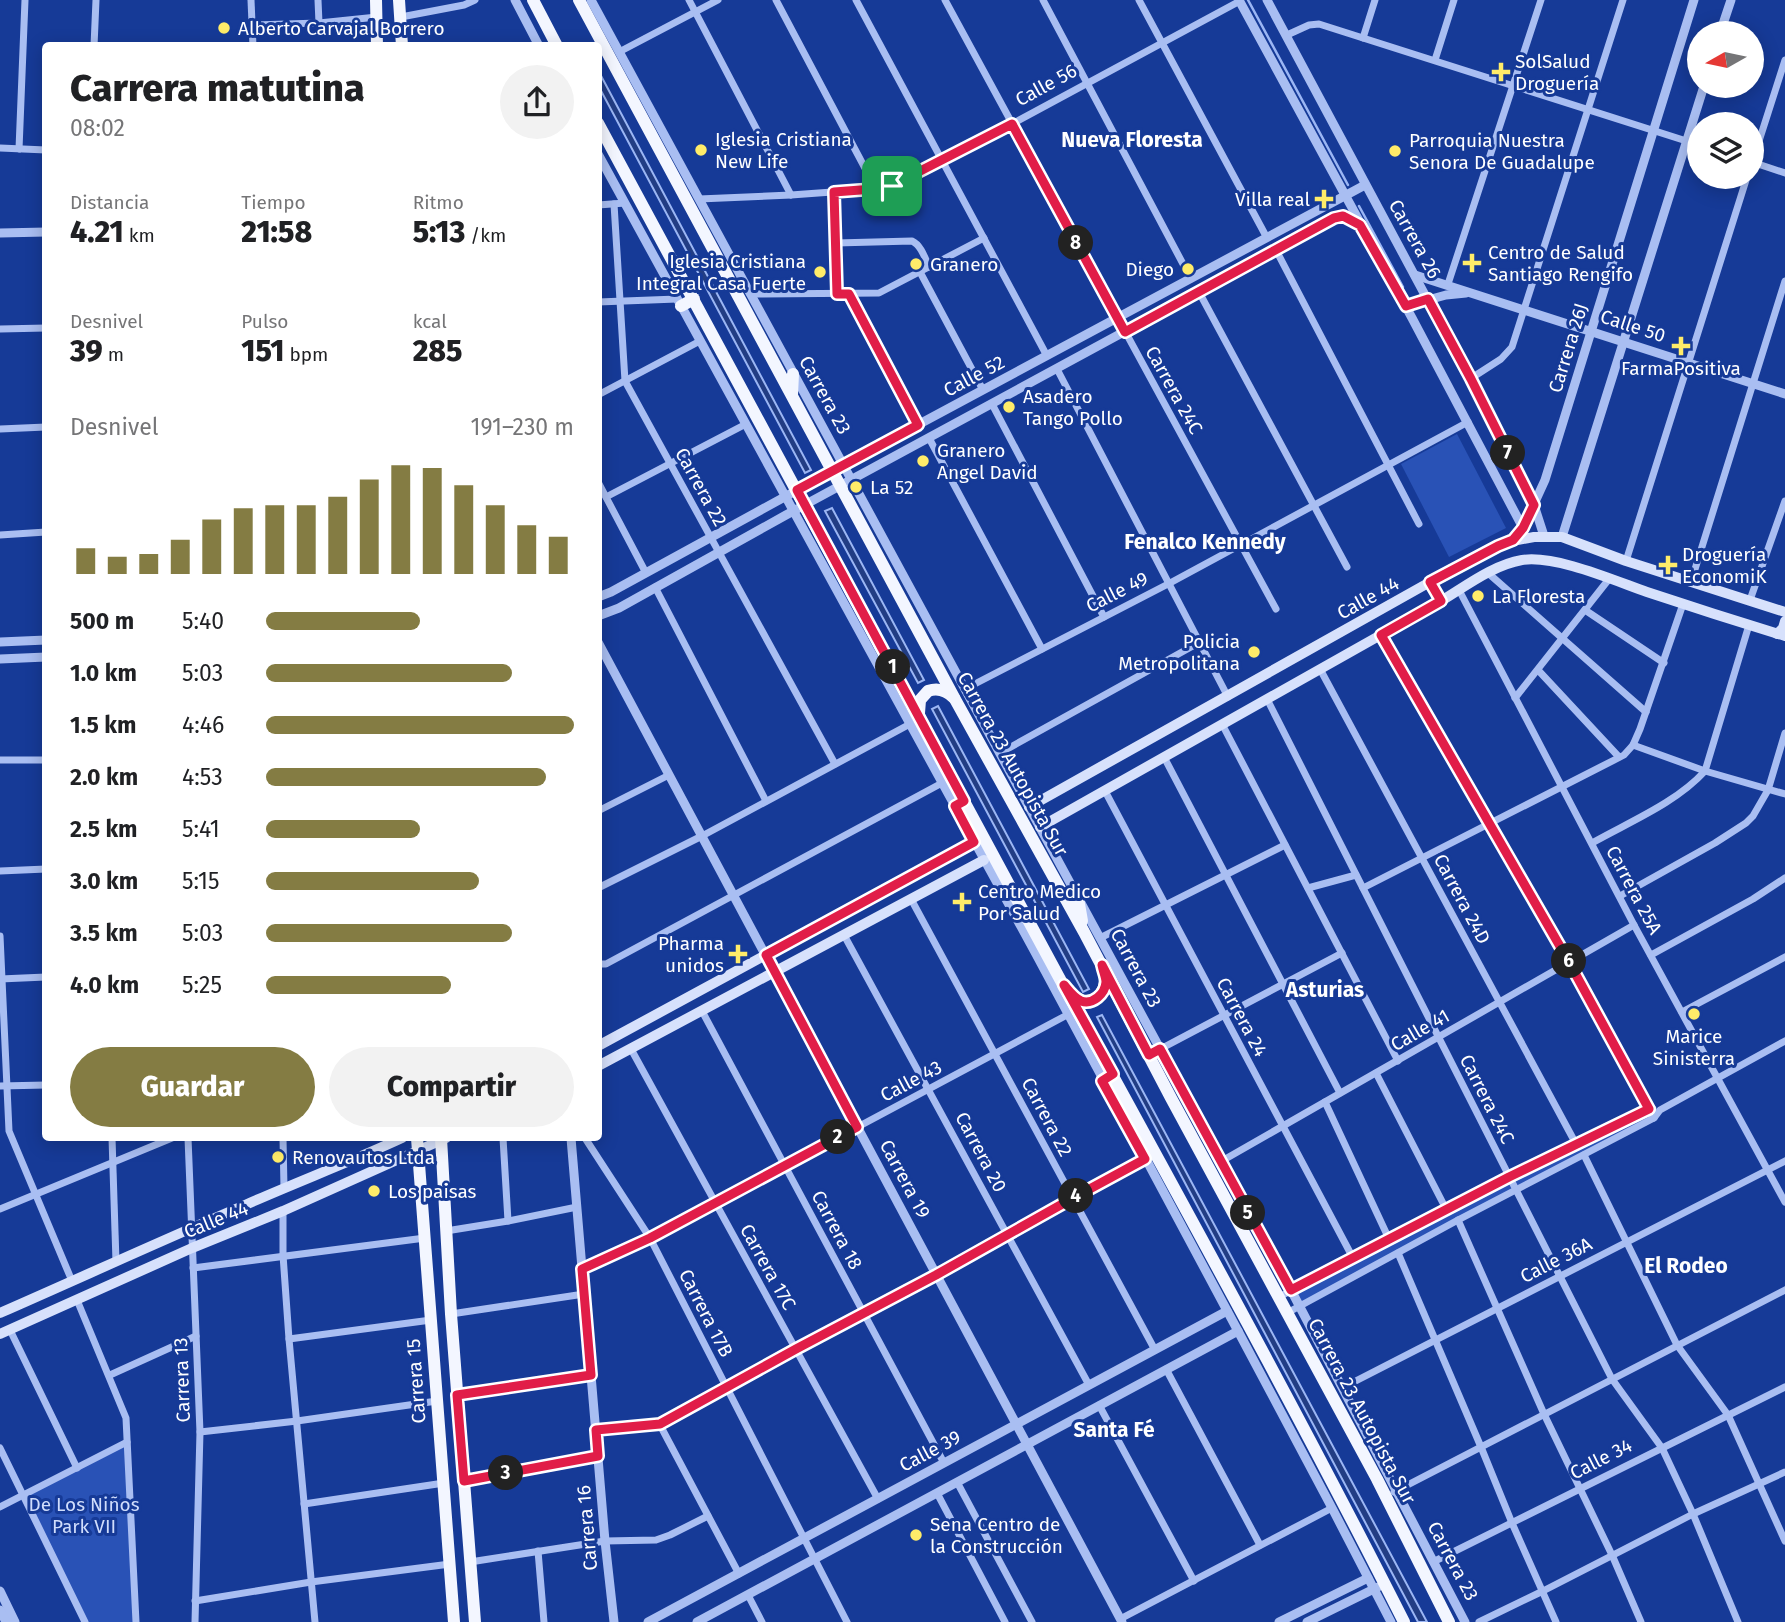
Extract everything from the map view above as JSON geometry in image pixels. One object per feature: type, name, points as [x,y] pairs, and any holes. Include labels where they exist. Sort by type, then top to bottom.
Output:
[{"type":"main road","points":[[376,0],[377,42]]},
{"type":"main road","points":[[399,0],[402,42]]},
{"type":"main road","points":[[533,0],[555,42]]},
{"type":"main road","name":"Carrera 23 Autopista Sur","points":[[579,0],[792,395],[838,468],[956,701],[998,759],[1051,872],[1154,1052],[1285,1294],[1391,1493],[1449,1622]]},
{"type":"main road","points":[[601,40],[619,50]]},
{"type":"main road","points":[[631,96],[632,75]]},
{"type":"main road","points":[[602,130],[694,299],[792,493],[1013,902],[1064,985],[1108,1077],[1296,1413],[1379,1586],[1404,1622]]},
{"type":"main road","points":[[679,302],[694,299]]},
{"type":"main road","points":[[750,318],[767,326]]},
{"type":"main road","points":[[792,395],[793,374]]},
{"type":"main road","name":"Calle 44","points":[[1029,807],[1430,582],[1513,540],[1562,537],[1626,561],[1750,600],[1785,615]]},
{"type":"main road","name":"Calle 44","points":[[1040,827],[1488,573],[1512,562],[1540,559],[1569,565],[1781,635]]},
{"type":"main road","points":[[1430,582],[1441,601]]},
{"type":"main road","points":[[1781,635],[1785,615]]},
{"type":"main road","points":[[916,722],[920,700],[928,691],[944,691],[956,701]]},
{"type":"main road","points":[[1113,759],[1124,780]]},
{"type":"main road","points":[[602,1044],[974,842]]},
{"type":"main road","points":[[602,1064],[984,860]]},
{"type":"main road","points":[[1051,872],[1070,884]]},
{"type":"main road","points":[[1078,898],[1084,932]]},
{"type":"main road","points":[[1064,985],[1081,1001],[1095,999],[1106,984],[1102,965]]},
{"type":"main road","name":"Calle 44","points":[[0,1313],[396,1141]]},
{"type":"main road","name":"Carrera 15","points":[[442,1141],[451,1314],[475,1622]]},
{"type":"main road","name":"Calle 44","points":[[5,1332],[192,1248],[283,1211],[417,1144]]},
{"type":"main road","name":"Carrera 15","points":[[417,1144],[454,1622]]},
{"type":"street","points":[[19,149],[25,0]]},
{"type":"street","points":[[94,42],[96,0]]},
{"type":"street","points":[[251,0],[253,42]]},
{"type":"street","points":[[318,0],[319,23]]},
{"type":"street","points":[[401,17],[464,5],[475,0]]},
{"type":"street","points":[[515,0],[537,42]]},
{"type":"street","name":"Carrera 23","points":[[592,0],[793,374],[838,468]]},
{"type":"street","points":[[689,0],[791,195]]},
{"type":"street","points":[[619,50],[718,0]]},
{"type":"street","points":[[776,0],[876,189]]},
{"type":"street","points":[[856,0],[1047,356]]},
{"type":"street","name":"Carrera 24C","points":[[945,0],[1276,609]]},
{"type":"street","points":[[1043,0],[1191,279]]},
{"type":"street","points":[[1139,0],[1268,238]]},
{"type":"street","name":"Carrera 26","points":[[1267,0],[1471,379],[1534,505],[1544,536]]},
{"type":"street","points":[[1363,38],[1375,0]]},
{"type":"street","points":[[1435,60],[1454,0]]},
{"type":"street","points":[[1448,284],[1541,0]]},
{"type":"street","points":[[1471,379],[1502,359],[1512,347],[1623,0]]},
{"type":"street","name":"Carrera 26J","points":[[1513,540],[1523,528],[1545,480],[1694,0]]},
{"type":"street","points":[[1724,21],[1731,0]]},
{"type":"street","points":[[1240,1],[1523,528]]},
{"type":"street","name":"Calle 56","points":[[699,199],[887,188],[1240,1]]},
{"type":"street","points":[[252,25],[319,23],[377,17]]},
{"type":"street","points":[[1287,35],[1319,24],[1686,141]]},
{"type":"street","points":[[1764,126],[1785,60]]},
{"type":"street","points":[[1562,537],[1700,98]]},
{"type":"street","points":[[0,148],[42,150]]},
{"type":"street","points":[[602,161],[746,424],[792,493]]},
{"type":"street","points":[[1764,167],[1785,173]]},
{"type":"street","name":"Calle 52","points":[[602,595],[1365,185]]},
{"type":"street","points":[[1626,561],[1743,189]]},
{"type":"street","points":[[834,192],[837,294]]},
{"type":"street","points":[[602,205],[625,203]]},
{"type":"street","name":"Carrera 22","points":[[614,204],[625,381],[835,764]]},
{"type":"street","name":"Calle 52","points":[[602,614],[1334,218],[1343,216],[1360,225]]},
{"type":"street","points":[[0,233],[42,232]]},
{"type":"street","points":[[750,294],[879,293],[984,237]]},
{"type":"street","points":[[836,243],[912,241],[920,247],[929,267]]},
{"type":"street","points":[[1276,250],[1419,524]]},
{"type":"street","points":[[920,272],[983,390]]},
{"type":"street","name":"Calle 50","points":[[1415,275],[1785,394]]},
{"type":"street","points":[[1690,582],[1785,281]]},
{"type":"street","points":[[1199,292],[1347,567]]},
{"type":"street","name":"Calle 50","points":[[1406,306],[1446,295],[1469,293]]},
{"type":"street","points":[[849,294],[918,425]]},
{"type":"street","points":[[602,302],[679,302]]},
{"type":"street","points":[[0,329],[42,328]]},
{"type":"street","points":[[602,393],[700,341]]},
{"type":"street","points":[[1057,369],[1228,697]]},
{"type":"street","points":[[992,404],[1104,617]]},
{"type":"street","name":"Calle 49","points":[[965,689],[1170,583],[1468,422]]},
{"type":"street","points":[[606,496],[746,424]]},
{"type":"street","points":[[0,429],[42,427]]},
{"type":"street","points":[[929,438],[1042,649]]},
{"type":"street","name":"Carrera 23","points":[[846,483],[965,689],[998,759],[1040,827],[1100,938],[1154,1052],[1220,1162],[1285,1294]]},
{"type":"street","points":[[602,489],[646,573]]},
{"type":"street","points":[[1750,600],[1785,500]]},
{"type":"street","points":[[0,535],[42,532]]},
{"type":"street","points":[[1488,573],[1646,712]]},
{"type":"street","points":[[1515,698],[1609,579]]},
{"type":"street","points":[[655,587],[766,801]]},
{"type":"street","name":"Carrera 25A","points":[[1459,590],[1634,925],[1785,1202]]},
{"type":"street","points":[[1363,888],[1619,757],[1633,745],[1683,604]]},
{"type":"street","points":[[1585,610],[1664,663]]},
{"type":"street","points":[[1591,843],[1671,799],[1705,771],[1749,625]]},
{"type":"street","points":[[1381,635],[1569,962],[1654,1118]]},
{"type":"street","points":[[0,642],[42,640]]},
{"type":"street","points":[[998,759],[1200,642]]},
{"type":"street","name":"Carrera 19","points":[[602,649],[1121,1620]]},
{"type":"street","points":[[0,659],[42,657]]},
{"type":"street","name":"Carrera 24D","points":[[1320,669],[1576,1144]]},
{"type":"street","points":[[1538,670],[1619,757]]},
{"type":"street","name":"Carrera 24C","points":[[1267,699],[1612,1379],[1662,1448],[1738,1622]]},
{"type":"street","points":[[602,886],[916,722],[942,783],[960,803],[974,842],[1013,902],[1067,1015],[1108,1077],[1145,1159],[1368,1578],[1379,1586],[1391,1622]]},
{"type":"street","points":[[1222,724],[1398,1060]]},
{"type":"street","points":[[1620,896],[1746,823],[1768,790],[1785,733]]},
{"type":"street","points":[[1633,745],[1705,771],[1785,794]]},
{"type":"street","points":[[1164,757],[1340,1093]]},
{"type":"street","points":[[0,760],[42,760]]},
{"type":"street","points":[[602,809],[669,775]]},
{"type":"street","points":[[602,964],[942,783]]},
{"type":"street","name":"Carrera 24","points":[[1105,791],[1353,1258]]},
{"type":"street","points":[[1100,938],[1285,845]]},
{"type":"street","points":[[0,871],[42,869]]},
{"type":"street","points":[[1308,888],[1356,874]]},
{"type":"street","points":[[1651,955],[1753,899],[1785,877]]},
{"type":"street","name":"Carrera 22","points":[[911,899],[1155,1350]]},
{"type":"street","name":"Calle 41","points":[[1220,1162],[1634,925]]},
{"type":"street","name":"Carrera 20","points":[[844,934],[1089,1385]]},
{"type":"street","points":[[0,936],[3,1086],[9,1131],[72,1281]]},
{"type":"street","points":[[1154,1052],[1342,953]]},
{"type":"street","points":[[1682,1012],[1784,960]]},
{"type":"street","points":[[1,979],[42,977]]},
{"type":"street","name":"Carrera 18","points":[[702,1011],[944,1464]]},
{"type":"street","name":"Calle 43","points":[[582,1269],[650,1238],[1067,1015]]},
{"type":"street","points":[[1293,1309],[1654,1118],[1660,1110],[1785,1041]]},
{"type":"street","name":"Carrera 17C","points":[[631,1049],[878,1499]]},
{"type":"street","points":[[1376,1073],[1446,1209]]},
{"type":"street","points":[[3,1086],[42,1084]]},
{"type":"street","points":[[1325,1102],[1389,1238]]},
{"type":"street","points":[[1285,1294],[1389,1238],[1576,1144],[1649,1109],[1660,1110]]},
{"type":"street","points":[[112,1141],[116,1262]]},
{"type":"street","points":[[0,1209],[165,1141]]},
{"type":"street","name":"Carrera 13","points":[[188,1141],[200,1432],[195,1622]]},
{"type":"street","points":[[283,1141],[284,1188]]},
{"type":"street","points":[[503,1141],[508,1222]]},
{"type":"street","name":"Carrera 16","points":[[571,1141],[614,1622]]},
{"type":"street","name":"Carrera 17B","points":[[587,1141],[650,1238],[846,1622]]},
{"type":"street","points":[[1584,1156],[1677,1345],[1728,1415],[1785,1541]]},
{"type":"street","points":[[596,1430],[660,1424],[1145,1159]]},
{"type":"street","name":"Calle 36A","points":[[1342,1388],[1785,1161]]},
{"type":"street","points":[[446,1231],[577,1208]]},
{"type":"street","points":[[283,1211],[289,1339],[315,1622]]},
{"type":"street","points":[[1458,1220],[1544,1414],[1641,1622]]},
{"type":"street","points":[[193,1268],[425,1238]]},
{"type":"street","points":[[1398,1253],[1556,1622]]},
{"type":"street","points":[[1391,1493],[1785,1290]]},
{"type":"street","points":[[451,1314],[584,1294]]},
{"type":"street","points":[[77,1300],[126,1418],[136,1622]]},
{"type":"street","name":"Carrera 23","points":[[1293,1309],[1342,1388],[1391,1493],[1465,1622]]},
{"type":"street","name":"Calle 39","points":[[648,1622],[1227,1311]]},
{"type":"street","points":[[289,1339],[431,1320]]},
{"type":"street","name":"Calle 39","points":[[698,1622],[1238,1331]]},
{"type":"street","points":[[5,1332],[77,1468]]},
{"type":"street","points":[[110,1376],[196,1336]]},
{"type":"street","points":[[1166,1369],[1260,1545]]},
{"type":"street","points":[[457,1395],[591,1375]]},
{"type":"street","name":"Calle 34","points":[[1433,1562],[1785,1387]]},
{"type":"street","points":[[200,1432],[437,1401]]},
{"type":"street","points":[[1099,1405],[1194,1581]]},
{"type":"street","points":[[660,1424],[738,1574]]},
{"type":"street","points":[[0,1507],[127,1442]]},
{"type":"street","points":[[0,1448],[85,1622]]},
{"type":"street","points":[[464,1481],[598,1456]]},
{"type":"street","points":[[1479,1622],[1693,1514],[1785,1472]]},
{"type":"street","points":[[957,1482],[1032,1622]]},
{"type":"street","points":[[304,1504],[444,1483]]},
{"type":"street","points":[[937,1493],[1005,1622]]},
{"type":"street","points":[[1121,1620],[1332,1508]]},
{"type":"street","points":[[470,1562],[605,1541],[656,1540],[708,1516]]},
{"type":"street","points":[[538,1551],[544,1622]]},
{"type":"street","points":[[195,1601],[450,1564]]},
{"type":"street","points":[[1279,1622],[1368,1578]]},
{"type":"street","points":[[1307,1622],[1321,1619],[1379,1586]]},
{"type":"street","points":[[0,1591],[15,1622]]},
{"type":"street","points":[[748,1595],[762,1622]]},
{"type":"street","points":[[0,1610],[6,1622]]},
{"type":"green space","points":[[1457,434],[1506,528],[1449,557],[1401,464]]},
{"type":"green space","points":[[1649,1109],[1654,1118],[1299,1306],[1291,1290]]},
{"type":"green space","name":"De Los Niños Park VII","points":[[127,1442],[133,1622],[85,1622],[23,1496]]},
{"type":"shaded area","points":[[602,78],[811,470],[805,473],[602,93]]},
{"type":"shaded area","points":[[832,508],[924,680],[918,683],[825,511]]},
{"type":"shaded area","points":[[938,706],[1089,989],[1083,992],[932,709]]},
{"type":"shaded area","points":[[1102,1015],[1427,1622],[1418,1622],[1097,1017]]},
{"type":"waterway","points":[[1248,0],[1348,185]]},
{"type":"waterway","points":[[1359,206],[1403,287]]},
{"type":"place","name":"Alberto Carvajal Borrero","points":[[224,28]]},
{"type":"place","name":"SolSalud Droguería","points":[[1501,72]]},
{"type":"place","name":"Iglesia Cristiana New Life","points":[[701,150]]},
{"type":"place","name":"Parroquia Nuestra Senora De Guadalupe","points":[[1395,151]]},
{"type":"place","name":"Villa real","points":[[1324,199]]},
{"type":"place","name":"Centro de Salud Santiago Rengifo","points":[[1472,263]]},
{"type":"place","name":"Granero","points":[[916,264]]},
{"type":"place","name":"Diego","points":[[1188,269]]},
{"type":"place","name":"Iglesia Cristiana Integral Casa Fuerte","points":[[820,272]]},
{"type":"place","name":"FarmaPositiva","points":[[1681,346]]},
{"type":"place","name":"Asadero Tango Pollo","points":[[1009,407]]},
{"type":"place","name":"Granero Angel David","points":[[923,461]]},
{"type":"place","name":"La 52","points":[[856,487]]},
{"type":"place","name":"Droguería EconomiK","points":[[1668,565]]},
{"type":"place","name":"La Floresta","points":[[1478,596]]},
{"type":"place","name":"Policia Metropolitana","points":[[1254,652]]},
{"type":"place","name":"Centro Medico Por Salud","points":[[962,902]]},
{"type":"place","name":"Pharma unidos","points":[[738,954]]},
{"type":"place","name":"Marice Sinisterra","points":[[1694,1014]]},
{"type":"place","name":"Renovautos Ltda","points":[[278,1157]]},
{"type":"place","name":"Los paisas","points":[[374,1191]]},
{"type":"place","name":"Sena Centro de la Construcción","points":[[916,1535]]},
{"type":"district","name":"Nueva Floresta","points":[[1132,140]]},
{"type":"district","name":"Fenalco Kennedy","points":[[1205,542]]},
{"type":"district","name":"Asturias","points":[[1325,990]]},
{"type":"district","name":"El Rodeo","points":[[1686,1266]]},
{"type":"district","name":"Santa Fé","points":[[1114,1430]]},
{"type":"route","points":[[1012,124],[1125,332],[1334,218],[1343,216],[1360,225],[1406,306],[1428,299],[1534,505],[1523,528],[1513,540],[1430,582],[1441,601],[1381,635],[1569,962],[1649,1109],[1509,1177],[1291,1290],[1160,1049],[1149,1055],[1102,965],[1106,984],[1100,996],[1095,999],[1081,1001],[1064,985],[1113,1074],[1102,1081],[1145,1159],[660,1424],[596,1430],[598,1456],[464,1481],[457,1395],[591,1375],[582,1269],[650,1238],[857,1127],[766,955],[974,842],[955,806],[964,801],[797,490],[918,425],[849,294],[837,294],[834,192],[892,186],[1012,124]]}]
